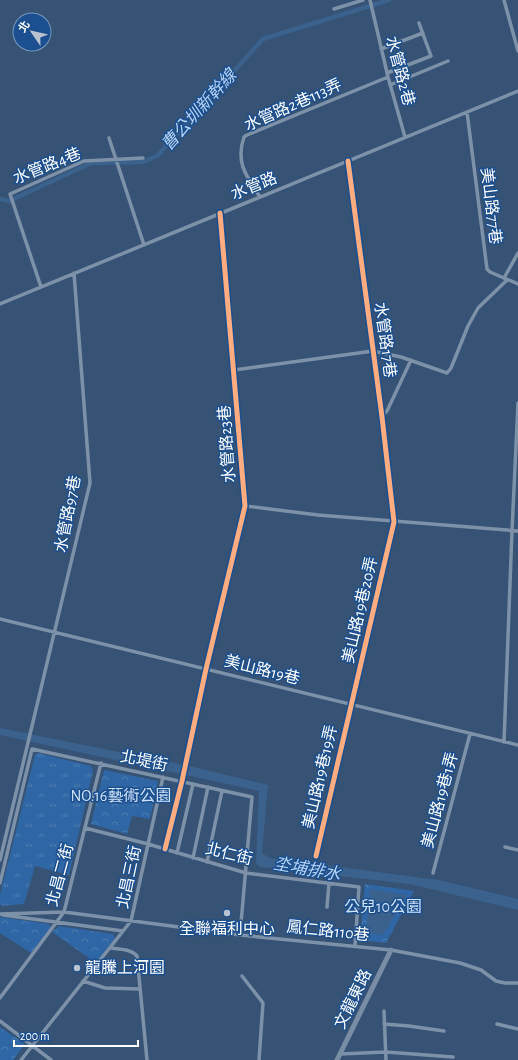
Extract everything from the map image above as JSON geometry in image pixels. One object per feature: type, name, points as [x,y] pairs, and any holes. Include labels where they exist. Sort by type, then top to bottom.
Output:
[{"type":"street","points":[[334,9],[363,0]]},
{"type":"street","points":[[504,0],[518,51]]},
{"type":"street","name":"水管路2巷","points":[[370,1],[387,75],[405,137]]},
{"type":"street","points":[[387,75],[431,56],[419,23]]},
{"type":"street","points":[[381,49],[423,32]]},
{"type":"street","points":[[390,84],[448,61]]},
{"type":"street","name":"水管路2巷113弄","points":[[260,197],[243,171],[240,160],[244,137],[247,134],[387,75]]},
{"type":"street","name":"水管路","points":[[0,304],[518,91]]},
{"type":"street","name":"美山路77巷","points":[[467,112],[487,269],[490,272],[518,284]]},
{"type":"street","points":[[109,138],[144,245]]},
{"type":"street","name":"水管路4巷","points":[[41,287],[10,195],[11,193],[84,161],[143,158]]},
{"type":"street","name":"水管路17巷","points":[[348,161],[382,417],[394,522]]},
{"type":"street","name":"水管路23巷","points":[[165,849],[245,506],[220,213]]},
{"type":"street","points":[[234,370],[373,351],[411,360],[447,373],[451,368],[468,326],[478,308],[506,279],[518,253]]},
{"type":"street","name":"水管路97巷","points":[[30,748],[32,732],[54,632],[90,483],[74,274]]},
{"type":"street","points":[[382,417],[387,411],[411,360]]},
{"type":"street","points":[[504,742],[518,403]]},
{"type":"street","points":[[245,506],[394,522],[518,531]]},
{"type":"street","name":"美山路19巷20弄","points":[[350,704],[394,522]]},
{"type":"street","name":"美山路19巷","points":[[0,619],[518,745]]},
{"type":"street","name":"美山路19巷19弄","points":[[316,856],[350,704]]},
{"type":"street","name":"美山路19巷1弄","points":[[433,873],[470,734]]},
{"type":"street","points":[[0,860],[30,748]]},
{"type":"street","points":[[0,883],[30,748]]},
{"type":"street","name":"北堤街","points":[[30,748],[182,780],[193,784],[252,797],[246,873]]},
{"type":"street","name":"北昌二街","points":[[0,998],[64,912],[101,764]]},
{"type":"street","name":"北昌三街","points":[[21,1060],[131,921],[163,777]]},
{"type":"street","points":[[177,853],[193,784]]},
{"type":"street","points":[[192,858],[208,787]]},
{"type":"street","points":[[207,862],[222,790]]},
{"type":"street","name":"北仁街","points":[[85,828],[148,844],[246,873],[359,887],[355,946]]},
{"type":"street","points":[[505,847],[518,850]]},
{"type":"street","points":[[240,934],[246,873]]},
{"type":"street","points":[[327,907],[329,883]]},
{"type":"street","name":"鳳仁路110巷","points":[[0,914],[64,912],[240,934],[392,950],[460,963],[481,970],[496,980],[505,983],[518,982]]},
{"type":"street","points":[[0,914],[123,931]]},
{"type":"street","points":[[111,948],[129,951],[136,954],[147,1060]]},
{"type":"street","name":"文龍東路","points":[[337,1060],[392,950]]},
{"type":"street","points":[[242,976],[263,1003],[259,1060]]},
{"type":"street","points":[[83,981],[105,988],[140,990]]},
{"type":"street","points":[[384,1011],[386,1060]]},
{"type":"street","points":[[0,1022],[51,1060]]},
{"type":"street","points":[[384,1024],[444,1030]]},
{"type":"street","points":[[498,1024],[518,1029]]},
{"type":"street","points":[[340,1054],[386,1052],[453,1057]]},
{"type":"green space","points":[[38,753],[91,766],[93,771],[69,875],[35,866],[24,904],[2,906],[0,904],[0,895],[35,755]]},
{"type":"green space","name":"NO.16藝術公園","points":[[104,770],[158,781],[150,819],[132,816],[127,834],[91,824]]},
{"type":"green space","name":"公兒10公園","points":[[365,884],[414,891],[386,943],[360,940]]},
{"type":"green space","points":[[0,917],[49,924],[51,927],[31,953],[0,933]]},
{"type":"green space","points":[[59,926],[113,934],[115,938],[96,963],[52,932]]},
{"type":"green space","points":[[0,1027],[25,1044],[13,1060],[0,1060]]},
{"type":"water","name":"坔埔排水","points":[[0,728],[189,766],[268,785],[262,853],[270,858],[439,880],[518,899],[518,910],[409,884],[261,867],[257,865],[256,861],[259,791],[0,735]]},
{"type":"water","points":[[370,889],[407,895],[383,935],[366,933]]},
{"type":"waterway","name":"曹公圳新幹線","points":[[0,199],[9,201],[91,163],[143,162],[157,156],[263,39],[389,0]]},
{"type":"cycle path","points":[[316,856],[394,522],[382,417],[348,161]]},
{"type":"cycle path","points":[[165,849],[245,506],[220,213]]},
{"type":"place","name":"全聯福利中心","points":[[227,913]]},
{"type":"place","name":"龍騰上河園","points":[[77,968]]}]
